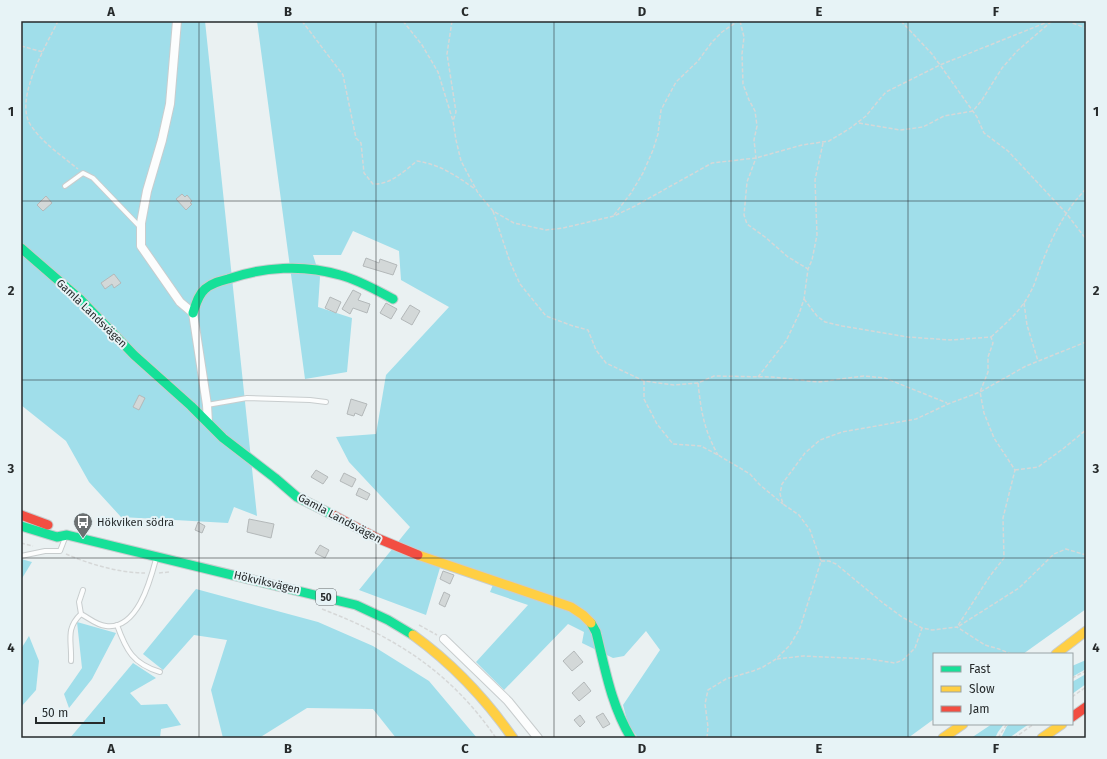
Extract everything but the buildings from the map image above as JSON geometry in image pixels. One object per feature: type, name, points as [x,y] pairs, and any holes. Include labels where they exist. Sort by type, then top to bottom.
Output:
[{"type":"main road","name":"Gamla Landsvägen","points":[[21,248],[81,300],[134,355],[223,438],[297,497],[377,538],[418,555],[549,599],[571,607],[583,614],[596,632],[616,708],[622,722],[632,738]]},
{"type":"main road","points":[[193,313],[198,298],[211,284],[255,270],[286,267],[339,274],[393,299]]},
{"type":"main road","name":"Hökviksvägen","points":[[21,515],[58,529],[67,535]]},
{"type":"main road","name":"Hökviksvägen","points":[[21,526],[57,536],[67,535],[157,556],[356,605],[393,623],[435,651],[472,685],[497,714],[513,738]]},
{"type":"main road","points":[[1057,653],[1086,631]]},
{"type":"main road","points":[[1070,653],[1086,642]]},
{"type":"main road","points":[[1073,716],[1086,707]]},
{"type":"main road","points":[[943,738],[962,725]]},
{"type":"main road","points":[[1042,738],[1061,725]]},
{"type":"street","points":[[177,21],[170,104],[162,140],[147,191],[141,228],[141,246],[180,302],[193,313],[207,405],[208,423]]},
{"type":"street","points":[[444,639],[508,701],[538,738]]},
{"type":"lane","points":[[65,186],[83,173],[93,178],[141,228]]},
{"type":"lane","points":[[207,405],[247,398],[326,402]]},
{"type":"lane","points":[[21,556],[45,551],[60,551],[67,535]]},
{"type":"lane","points":[[81,614],[98,624],[108,626],[117,625],[126,620],[134,613],[141,601],[152,574],[157,556]]},
{"type":"lane","points":[[81,614],[79,602],[83,590]]},
{"type":"lane","points":[[71,661],[71,627],[74,620],[81,614]]},
{"type":"lane","points":[[117,625],[128,652],[141,664],[160,672]]},
{"type":"path","points":[[58,21],[31,77],[26,100],[26,117],[31,127],[42,139],[83,173]]},
{"type":"path","points":[[302,21],[344,75],[356,138],[361,143],[364,173],[373,184],[381,185],[393,180],[417,162],[431,164],[451,172],[477,190]]},
{"type":"path","points":[[403,21],[422,46],[438,72],[453,121],[461,161],[477,190],[493,211],[510,262],[520,284],[546,316],[572,326],[588,330],[596,350],[606,363],[644,381],[674,384],[698,383],[714,376],[772,377],[818,382],[864,376],[885,378],[948,404]]},
{"type":"path","points":[[452,21],[447,54],[456,112],[453,121]]},
{"type":"path","points":[[614,216],[631,193],[643,173],[658,134],[661,110],[676,82],[698,62],[712,42],[722,32],[739,21],[744,37],[742,54],[743,84],[755,111],[757,126],[754,140],[756,158],[747,182],[744,215],[747,224],[788,257],[808,269]]},
{"type":"path","points":[[901,21],[932,54],[977,117],[984,133],[1008,152],[1066,214],[1086,239]]},
{"type":"path","points":[[493,211],[514,223],[546,230],[563,228],[614,216],[712,163],[756,158],[802,145],[829,141],[849,129],[866,116],[886,92],[940,65],[1051,21]]},
{"type":"path","points":[[858,122],[900,130],[923,127],[944,116],[972,111],[982,100],[1002,68],[1017,51],[1051,21]]},
{"type":"path","points":[[1067,21],[1086,28]]},
{"type":"path","points":[[21,46],[43,52]]},
{"type":"path","points":[[758,377],[786,341],[799,314],[804,299],[808,269],[812,260],[817,235],[815,180],[823,142]]},
{"type":"path","points":[[804,299],[817,316],[826,322],[842,326],[908,337],[950,340],[991,337],[1020,309],[1024,303],[1031,292],[1057,228],[1086,189]]},
{"type":"path","points":[[1024,303],[1027,325],[1038,361]]},
{"type":"path","points":[[957,627],[990,576],[1004,558],[1003,518],[1015,470],[994,438],[984,412],[980,392],[988,372],[988,357],[993,343],[991,337]]},
{"type":"path","points":[[783,504],[780,494],[782,484],[805,453],[820,440],[842,432],[916,419],[948,404],[980,392],[1026,366],[1086,342]]},
{"type":"path","points":[[644,381],[644,399],[657,424],[673,444],[701,446],[750,474],[760,485],[799,515],[810,530],[821,561],[800,628],[790,645],[776,659],[753,672],[726,679],[708,690],[705,704],[708,727],[707,738]]},
{"type":"path","points":[[698,383],[701,411],[705,427],[718,455]]},
{"type":"path","points":[[1015,470],[1038,467],[1086,430]]},
{"type":"path","points":[[21,543],[37,547]]},
{"type":"path","points":[[821,561],[829,561],[836,564],[902,618],[922,628],[932,630],[957,627],[1019,588],[1054,554],[1066,549],[1086,555]]},
{"type":"path","points":[[60,551],[100,565],[132,573],[152,574],[171,572]]},
{"type":"path","points":[[320,608],[374,631],[423,661],[459,693],[483,719],[496,738]]},
{"type":"path","points":[[957,627],[985,645],[1009,653]]},
{"type":"path","points":[[776,659],[803,656],[870,659],[895,663],[902,660],[915,648],[922,628]]},
{"type":"path","points":[[1073,678],[1086,672]]},
{"type":"path","points":[[1073,696],[1086,687]]},
{"type":"path","points":[[998,738],[1006,725]]},
{"type":"path","points":[[1014,738],[1033,725]]},
{"type":"shaded area","points":[[21,21],[205,21],[257,516],[234,507],[228,523],[121,517],[89,482],[66,441],[21,405]]},
{"type":"shaded area","points":[[257,21],[1086,21],[1086,609],[1024,653],[933,653],[933,720],[908,738],[638,738],[628,724],[623,705],[660,650],[646,631],[624,656],[613,658],[582,643],[584,632],[568,624],[504,690],[476,662],[528,605],[490,592],[495,580],[442,561],[426,615],[359,590],[410,527],[349,462],[336,437],[376,434],[386,375],[449,307],[401,280],[399,251],[353,231],[341,255],[313,255],[320,277],[318,307],[352,318],[347,372],[305,379]]},
{"type":"shaded area","points":[[21,559],[32,562],[21,580]]},
{"type":"shaded area","points":[[196,589],[318,622],[373,646],[429,681],[477,738],[396,738],[373,709],[307,708],[259,738],[223,738],[211,690],[227,640],[194,635],[163,670],[143,654]]},
{"type":"shaded area","points":[[77,622],[116,633],[92,679],[69,708],[64,694],[82,668]]},
{"type":"shaded area","points":[[29,636],[39,661],[36,690],[21,707],[21,649]]},
{"type":"shaded area","points":[[1086,660],[1086,669],[1073,676],[1073,666]]},
{"type":"shaded area","points":[[133,663],[156,678],[130,693],[141,705],[167,704],[181,725],[161,729],[160,738],[70,738]]},
{"type":"shaded area","points":[[1086,674],[1086,684],[1073,693],[1073,681]]},
{"type":"shaded area","points":[[990,725],[1003,725],[995,738],[971,738]]},
{"type":"shaded area","points":[[1028,725],[1009,738],[1001,738],[1007,726]]},
{"type":"traffic: fast","points":[[21,248],[81,300],[134,355],[191,406],[223,438],[297,497],[333,515]]},
{"type":"traffic: fast","points":[[193,313],[201,294],[205,289],[213,284],[241,275],[283,268],[312,269],[340,275],[361,282],[393,299]]},
{"type":"traffic: fast","points":[[21,526],[57,537],[67,535],[356,605],[388,620],[413,635]]},
{"type":"traffic: fast","points":[[591,623],[596,632],[618,713],[631,738]]},
{"type":"traffic: slow","points":[[418,555],[571,607],[583,615],[591,623]]},
{"type":"traffic: slow","points":[[1057,653],[1086,631]]},
{"type":"traffic: slow","points":[[413,635],[428,646],[468,682],[480,695],[513,738]]},
{"type":"traffic: slow","points":[[943,738],[962,725]]},
{"type":"traffic: slow","points":[[1042,738],[1061,725]]},
{"type":"traffic: jam","points":[[21,515],[48,525]]},
{"type":"traffic: jam","points":[[333,515],[377,538],[418,555]]},
{"type":"traffic: jam","points":[[1073,716],[1086,707]]},
{"type":"place","name":"Hökviken södra","points":[[83,539]]}]
